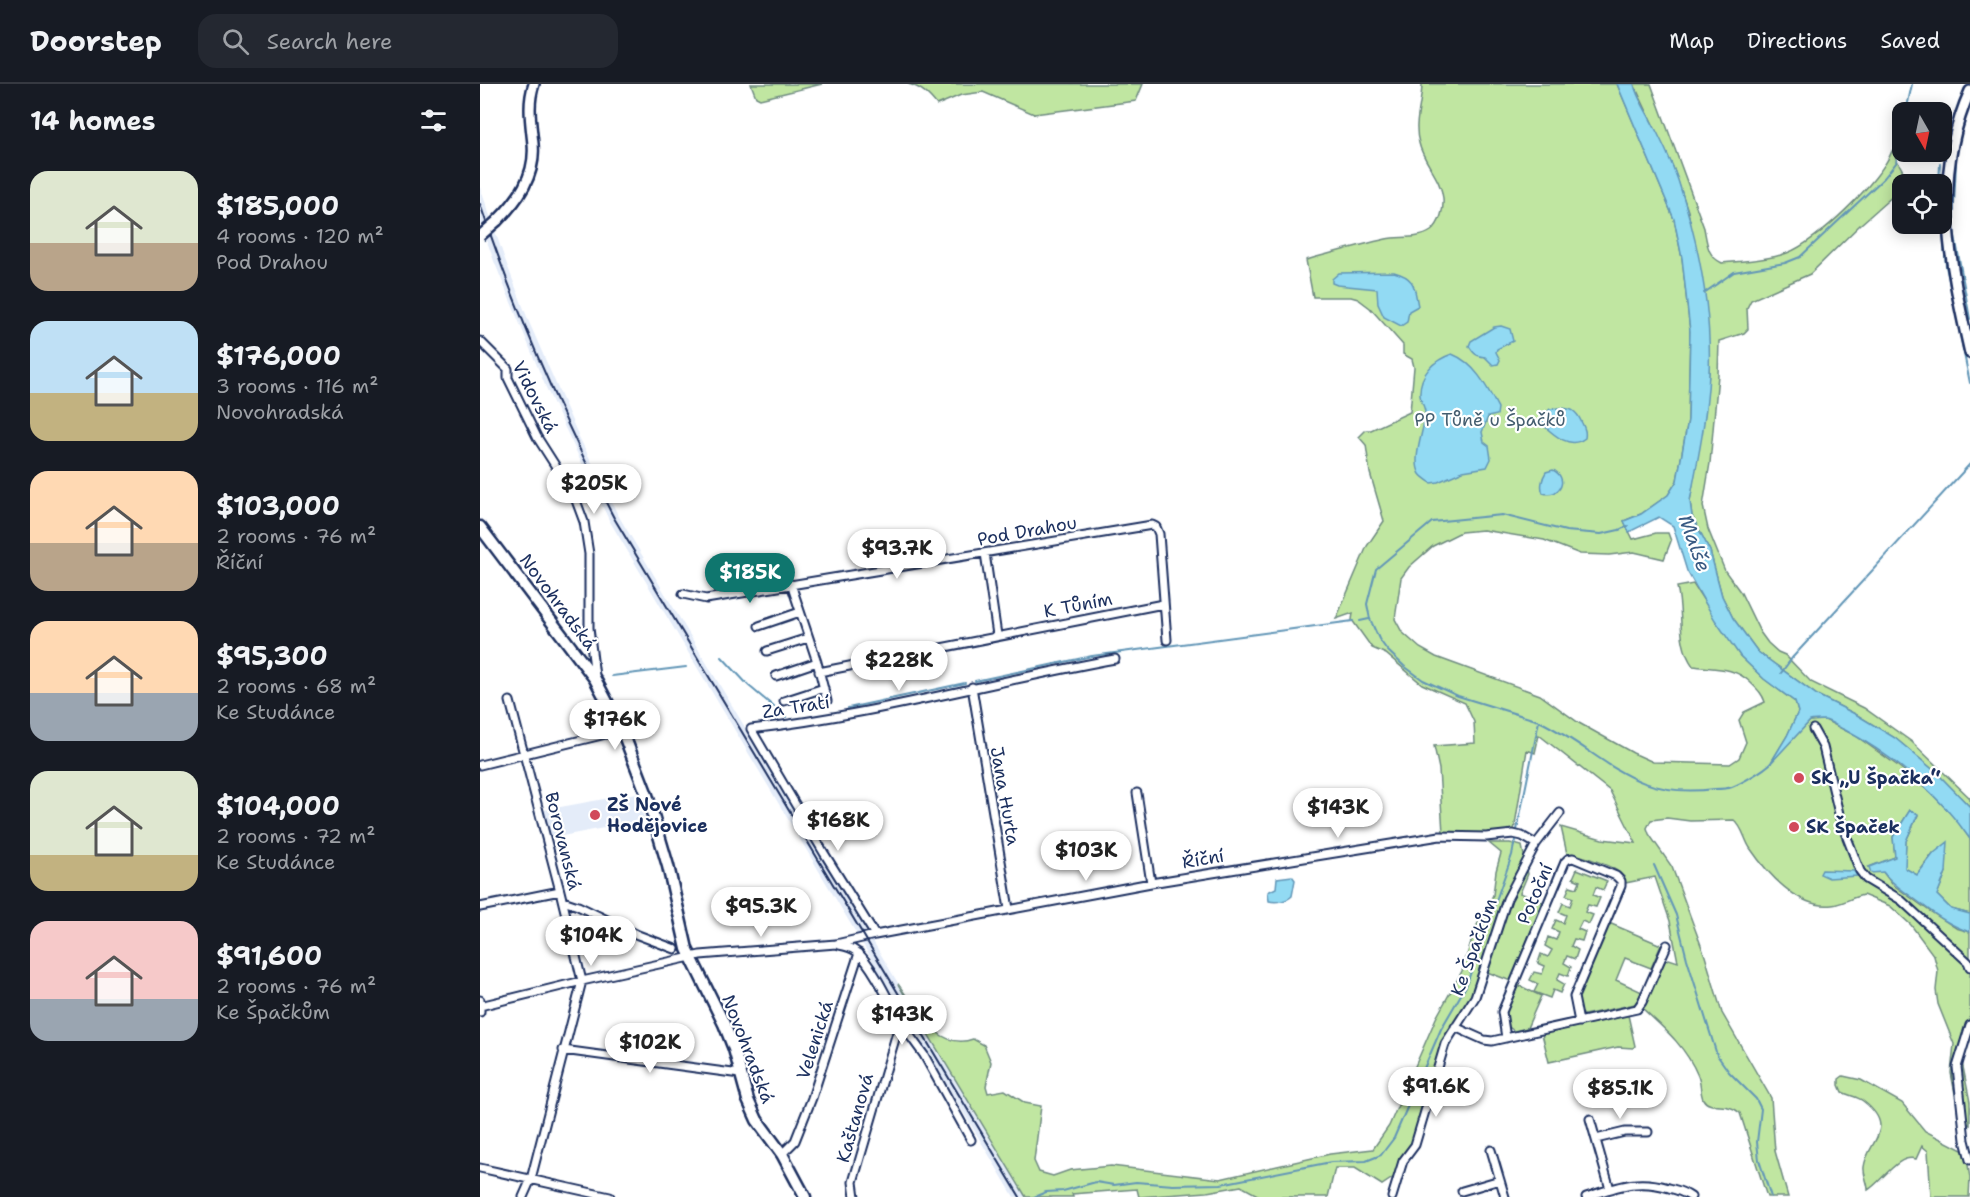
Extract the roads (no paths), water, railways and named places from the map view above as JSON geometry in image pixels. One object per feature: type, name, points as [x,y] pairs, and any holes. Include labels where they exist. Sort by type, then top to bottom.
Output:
[{"type":"main road","name":"Novohradská","points":[[480,527],[595,679],[622,730],[647,795],[691,958],[724,1023],[734,1049],[748,1100],[757,1120],[782,1154],[805,1197]]},
{"type":"street","points":[[480,236],[518,197],[531,170],[534,146],[530,111],[534,84]]},
{"type":"street","points":[[1970,91],[1960,112],[1953,136],[1947,181],[1950,248],[1970,353]]},
{"type":"street","name":"Vidovská","points":[[480,341],[508,369],[508,378],[537,437],[574,495],[584,522],[589,554],[589,628],[595,679]]},
{"type":"street","name":"Pod Drahou","points":[[683,594],[706,600],[790,584],[1152,525],[1156,527],[1159,534],[1167,640]]},
{"type":"street","points":[[985,553],[998,635]]},
{"type":"street","points":[[790,584],[817,662],[827,701]]},
{"type":"street","name":"K Tůním","points":[[819,672],[1163,604]]},
{"type":"street","points":[[759,626],[800,612]]},
{"type":"street","points":[[767,651],[808,638]]},
{"type":"street","name":"Za Tratí","points":[[875,935],[751,729],[851,714],[1115,659]]},
{"type":"street","points":[[776,676],[817,662]]},
{"type":"street","name":"Jana Hurta","points":[[972,687],[1009,909]]},
{"type":"street","points":[[784,701],[824,688]]},
{"type":"street","name":"Borovanská","points":[[510,701],[582,981],[531,1179],[523,1197]]},
{"type":"street","points":[[1813,729],[1823,747],[1841,822],[1860,871],[1866,879],[1901,900],[1930,925],[1968,962],[1970,967]]},
{"type":"street","points":[[480,765],[622,730]]},
{"type":"street","points":[[1137,794],[1151,883]]},
{"type":"street","name":"Ke Špačkům","points":[[1392,1197],[1403,1161],[1414,1145],[1445,1044],[1474,997],[1507,899],[1536,844],[1560,813]]},
{"type":"street","name":"Říční","points":[[480,1006],[700,955],[836,944],[1151,883],[1440,836],[1486,837],[1513,834],[1536,844]]},
{"type":"street","name":"Potoční","points":[[1506,1038],[1502,1012],[1565,862],[1573,858],[1616,876],[1621,881],[1621,886],[1574,997],[1579,1022]]},
{"type":"street","points":[[480,907],[560,891]]},
{"type":"street","points":[[563,901],[675,949]]},
{"type":"street","points":[[836,944],[849,947],[859,953],[900,1022],[924,1055],[971,1140]]},
{"type":"street","points":[[1455,1028],[1488,1041],[1636,1009],[1642,1002],[1667,945]]},
{"type":"street","name":"Velenická","points":[[782,1154],[795,1141],[812,1098],[859,953]]},
{"type":"street","name":"Kaštanová","points":[[855,1197],[853,1182],[900,1022]]},
{"type":"street","points":[[1970,1025],[1957,1067],[1970,1160]]},
{"type":"street","points":[[563,1050],[740,1074]]},
{"type":"street","points":[[1590,1119],[1610,1189]]},
{"type":"street","points":[[1596,1138],[1625,1132],[1648,1132]]},
{"type":"street","points":[[1491,1150],[1505,1197]]},
{"type":"street","points":[[480,1168],[610,1197]]},
{"type":"street","points":[[1462,1191],[1500,1180]]},
{"type":"street","points":[[1586,1197],[1624,1184],[1645,1182],[1683,1192],[1691,1197]]},
{"type":"water","name":"Malše","points":[[1617,84],[1634,84],[1638,97],[1661,140],[1675,172],[1697,251],[1706,300],[1709,374],[1704,422],[1690,501],[1692,516],[1710,551],[1722,596],[1733,618],[1758,652],[1817,695],[1895,738],[1937,773],[1970,807],[1970,839],[1944,807],[1914,777],[1863,740],[1824,720],[1810,721],[1770,764],[1798,712],[1795,702],[1764,679],[1740,656],[1715,620],[1687,571],[1673,526],[1659,517],[1629,532],[1624,521],[1641,514],[1668,495],[1677,481],[1688,420],[1690,331],[1682,258],[1674,219]]},
{"type":"water","points":[[1394,272],[1406,277],[1413,284],[1418,306],[1409,311],[1407,322],[1401,326],[1384,317],[1378,304],[1377,289],[1332,283],[1332,279],[1339,273]]},
{"type":"water","points":[[1501,326],[1510,329],[1513,341],[1497,349],[1500,360],[1498,364],[1493,365],[1485,357],[1472,351],[1469,346],[1471,341],[1494,327]]},
{"type":"water","points":[[1452,354],[1474,370],[1485,384],[1498,408],[1497,415],[1488,417],[1482,432],[1484,442],[1489,446],[1491,459],[1487,467],[1463,471],[1431,483],[1421,475],[1417,460],[1425,413],[1420,397],[1420,387],[1429,369],[1439,360]]},
{"type":"water","points":[[1550,409],[1570,409],[1575,413],[1584,427],[1585,438],[1568,442],[1557,437],[1543,425],[1542,417]]},
{"type":"water","points":[[1553,470],[1561,478],[1561,486],[1554,493],[1543,493],[1543,477],[1546,472]]},
{"type":"water","points":[[1910,810],[1918,814],[1906,841],[1905,868],[1917,875],[1934,853],[1948,842],[1946,872],[1937,895],[1951,909],[1970,914],[1970,932],[1940,917],[1897,886],[1883,872],[1871,873],[1869,867],[1895,857],[1893,837]]},
{"type":"water","points":[[1822,870],[1854,871],[1857,876],[1829,878],[1820,874]]},
{"type":"water","points":[[1292,876],[1295,880],[1292,896],[1281,901],[1269,901],[1268,892],[1276,888],[1277,878]]},
{"type":"waterway","points":[[1908,102],[1912,84]]},
{"type":"waterway","points":[[1704,293],[1734,272],[1785,263],[1800,257],[1884,178],[1896,162]]},
{"type":"waterway","points":[[1956,163],[1953,225],[1970,319]]},
{"type":"waterway","points":[[1940,164],[1940,174]]},
{"type":"waterway","points":[[1943,234],[1946,266],[1970,383]]},
{"type":"waterway","points":[[1781,673],[1792,658],[1970,464]]},
{"type":"waterway","points":[[1539,721],[1458,696],[1423,680],[1404,666],[1379,639],[1370,619],[1367,604],[1376,569],[1432,522],[1502,515],[1566,531],[1601,534],[1628,526]]},
{"type":"waterway","points":[[1360,621],[1369,619]]},
{"type":"waterway","points":[[975,681],[1092,656],[1353,621]]},
{"type":"waterway","points":[[722,657],[749,686],[786,717]]},
{"type":"waterway","points":[[612,676],[686,667]]},
{"type":"waterway","points":[[848,708],[965,683]]},
{"type":"waterway","points":[[1034,1197],[1046,1192],[1063,1191],[1096,1182],[1114,1185],[1136,1182],[1173,1185],[1221,1184],[1331,1162],[1366,1161],[1381,1155],[1394,1138],[1441,1029],[1466,986],[1512,855],[1539,721],[1620,772],[1661,788],[1685,791],[1728,788],[1771,763]]},
{"type":"waterway","points":[[1654,865],[1676,915],[1687,959],[1717,1055],[1729,1072],[1756,1099],[1761,1109],[1757,1142],[1759,1160],[1771,1197]]},
{"type":"railway","points":[[480,204],[541,363],[614,518],[1020,1197]]},
{"type":"place","name":"SK „U Špačka“","points":[[1799,778]]},
{"type":"place","name":"ZŠ Nové Hodějovice","points":[[595,815]]},
{"type":"place","name":"SK Špaček","points":[[1794,827]]},
{"type":"park label","name":"PP Tůně u Špačků","points":[[1490,420]]}]
